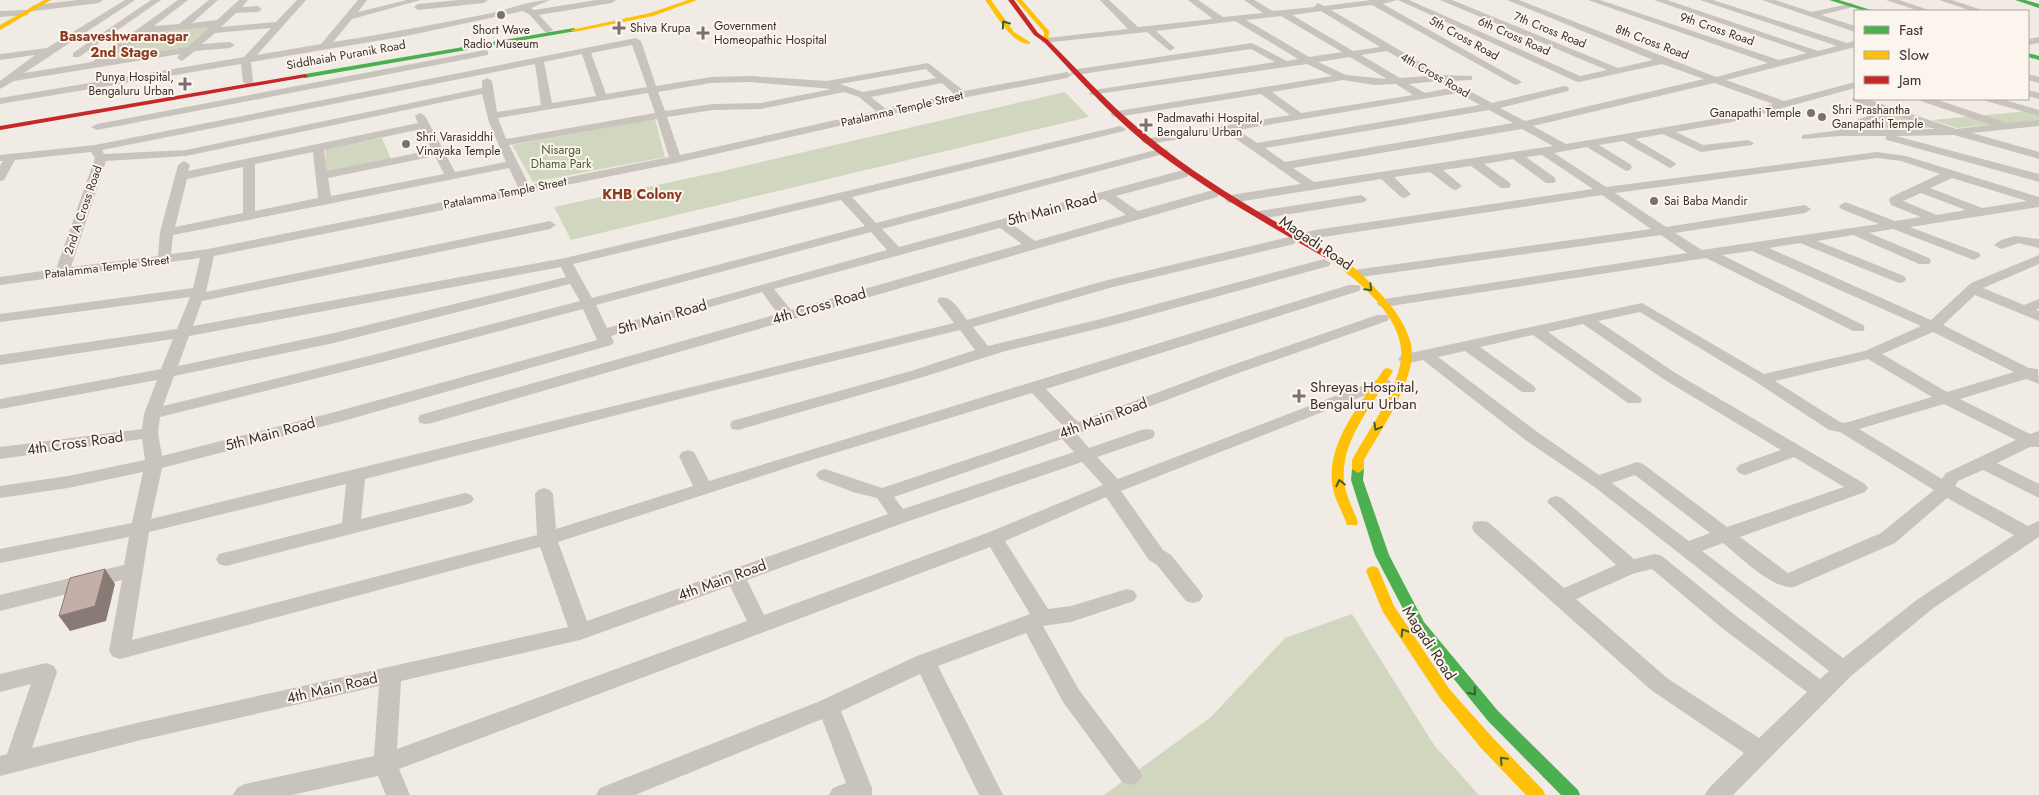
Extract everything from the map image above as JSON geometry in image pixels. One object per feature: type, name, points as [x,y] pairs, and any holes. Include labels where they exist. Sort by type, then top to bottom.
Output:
[{"type":"main road","points":[[0,28],[48,0]]},
{"type":"main road","name":"Siddhaiah Puranik Road","points":[[0,123],[248,82],[483,47],[548,30],[641,14],[680,0]]},
{"type":"main road","name":"Siddhaiah Puranik Road","points":[[0,128],[325,77],[633,19],[694,0]]},
{"type":"main road","points":[[988,0],[1012,33],[1031,45],[1024,32],[1000,0]]},
{"type":"main road","points":[[1011,0],[1036,34],[1046,41]]},
{"type":"main road","name":"Magadi Road","points":[[1019,0],[1047,32],[1046,41],[1071,73],[1120,129],[1155,148],[1230,199],[1259,215],[1354,281],[1384,317],[1397,322],[1404,340],[1406,359],[1390,384],[1352,427],[1338,464],[1338,482],[1356,530]]},
{"type":"main road","points":[[1832,0],[1868,10]]},
{"type":"main road","points":[[2018,0],[2039,6]]},
{"type":"main road","name":"Magadi Road","points":[[1047,59],[1071,73],[1183,174],[1213,194],[1295,240],[1324,263],[1354,281]]},
{"type":"main road","name":"Magadi Road","points":[[1390,355],[1390,384],[1358,460],[1357,480],[1382,555],[1419,626],[1493,716],[1572,795]]},
{"type":"main road","name":"Magadi Road","points":[[1370,564],[1388,608],[1445,694],[1487,743],[1537,795]]},
{"type":"street","points":[[0,14],[99,0]]},
{"type":"street","points":[[62,54],[130,0]]},
{"type":"street","points":[[0,86],[39,57],[62,54],[157,0]]},
{"type":"street","points":[[95,65],[184,0]]},
{"type":"street","points":[[181,27],[214,0]]},
{"type":"street","points":[[248,82],[246,61],[302,0]]},
{"type":"street","points":[[324,47],[363,0]]},
{"type":"street","points":[[0,101],[324,47],[415,13],[484,0],[483,10],[486,16]]},
{"type":"street","points":[[503,0],[514,11]]},
{"type":"street","points":[[514,11],[546,0]]},
{"type":"street","points":[[533,13],[612,0]]},
{"type":"street","points":[[1104,0],[1136,31]]},
{"type":"street","points":[[1192,0],[1222,21]]},
{"type":"street","points":[[1248,0],[1271,14]]},
{"type":"street","name":"4th Cross Road","points":[[1307,0],[1460,90],[1565,148]]},
{"type":"street","points":[[1046,41],[1393,0]]},
{"type":"street","name":"6th Cross Road","points":[[1402,0],[1579,79]]},
{"type":"street","name":"7th Cross Road","points":[[1444,0],[1618,71]]},
{"type":"street","name":"8th Cross Road","points":[[1511,0],[1784,105]]},
{"type":"street","name":"9th Cross Road","points":[[1592,0],[1777,63]]},
{"type":"street","points":[[1658,0],[1820,54]]},
{"type":"street","points":[[1668,4],[1688,0]]},
{"type":"street","points":[[1704,0],[1851,45]]},
{"type":"street","points":[[1766,0],[1854,29]]},
{"type":"street","points":[[1890,0],[1925,10]]},
{"type":"street","points":[[1943,0],[1978,10]]},
{"type":"street","points":[[165,74],[243,1],[267,1]]},
{"type":"street","name":"5th Cross Road","points":[[1373,2],[1517,82]]},
{"type":"street","points":[[1355,4],[1370,12]]},
{"type":"street","points":[[1811,15],[1850,5]]},
{"type":"street","points":[[233,10],[258,9]]},
{"type":"street","points":[[349,17],[415,13],[486,16],[527,10],[533,13],[548,30]]},
{"type":"street","points":[[1283,13],[1423,96]]},
{"type":"street","points":[[218,24],[250,17]]},
{"type":"street","points":[[1238,19],[1308,60],[1343,77],[1356,81],[1398,82],[1440,78],[1468,78]]},
{"type":"street","points":[[141,30],[218,24],[278,25]]},
{"type":"street","points":[[1149,29],[1170,48]]},
{"type":"street","points":[[203,38],[239,36]]},
{"type":"street","points":[[98,153],[338,100],[636,41],[676,159]]},
{"type":"street","points":[[11,78],[230,45]]},
{"type":"street","points":[[1282,166],[1523,125],[1715,80],[1851,45]]},
{"type":"street","name":"Patalamma Temple Street","points":[[0,281],[208,253],[676,159],[962,95],[1071,73],[1252,46],[1284,63]]},
{"type":"street","points":[[483,47],[487,70],[486,90],[493,116],[503,143],[525,189]]},
{"type":"street","points":[[1094,93],[1389,48]]},
{"type":"street","points":[[586,51],[602,98]]},
{"type":"street","points":[[188,52],[220,55]]},
{"type":"street","points":[[0,57],[108,54]]},
{"type":"street","points":[[539,60],[547,107]]},
{"type":"street","points":[[1254,147],[1490,107],[1559,87],[1579,79],[1663,60]]},
{"type":"street","points":[[828,84],[928,66],[962,95]]},
{"type":"street","points":[[97,127],[325,77],[349,119]]},
{"type":"street","points":[[1116,114],[1343,77]]},
{"type":"street","points":[[493,116],[711,80],[740,79],[828,84],[863,95],[885,112]]},
{"type":"street","points":[[863,95],[944,80]]},
{"type":"street","points":[[1230,199],[1565,148],[1732,120],[1854,85]]},
{"type":"street","points":[[503,143],[734,112],[745,106],[773,104],[848,89]]},
{"type":"street","points":[[0,177],[6,157],[98,153],[186,153],[486,90]]},
{"type":"street","points":[[152,414],[381,358],[874,228],[1227,127],[1460,90]]},
{"type":"street","points":[[1264,91],[1299,116]]},
{"type":"street","points":[[1834,91],[1854,97]]},
{"type":"street","points":[[1862,100],[1955,132],[2039,156]]},
{"type":"street","points":[[1928,100],[2007,126]]},
{"type":"street","points":[[1994,100],[2039,113]]},
{"type":"street","points":[[415,105],[451,176]]},
{"type":"street","points":[[1840,133],[1841,129],[1892,111]]},
{"type":"street","name":"2nd A Cross Road","points":[[62,273],[86,208],[98,153],[96,112]]},
{"type":"street","points":[[1807,137],[1840,133],[1955,132],[2039,123]]},
{"type":"street","points":[[182,176],[425,125]]},
{"type":"street","points":[[1227,127],[1312,186]]},
{"type":"street","points":[[0,360],[182,332],[565,262],[1120,129]]},
{"type":"street","points":[[1666,131],[1701,149],[1748,143]]},
{"type":"street","points":[[1870,132],[2039,178]]},
{"type":"street","points":[[1626,138],[1670,164]]},
{"type":"street","points":[[1590,144],[1626,167]]},
{"type":"street","points":[[318,148],[325,201]]},
{"type":"street","points":[[1544,151],[1663,231],[1703,254],[1858,328]]},
{"type":"street","points":[[322,176],[438,152]]},
{"type":"street","points":[[164,260],[167,232],[186,153]]},
{"type":"street","points":[[1515,155],[1550,180]]},
{"type":"street","points":[[0,556],[140,528],[356,476],[963,325],[1109,284],[1315,234],[1700,177],[1877,155],[1902,158],[2039,202]]},
{"type":"street","points":[[249,162],[249,216]]},
{"type":"street","points":[[1474,162],[1506,185]]},
{"type":"street","points":[[167,232],[513,164]]},
{"type":"street","points":[[1432,168],[1456,186]]},
{"type":"street","points":[[1936,219],[1895,202],[1895,200],[1952,173]]},
{"type":"street","name":"5th Main Road","points":[[154,464],[337,417],[606,342],[602,334],[765,287],[1183,174]]},
{"type":"street","points":[[1384,175],[1405,194]]},
{"type":"street","points":[[1259,215],[1365,202],[1342,181]]},
{"type":"street","points":[[1920,188],[1984,212]]},
{"type":"street","name":"4th Cross Road","points":[[426,419],[1213,194]]},
{"type":"street","points":[[1106,195],[1135,215]]},
{"type":"street","points":[[844,196],[896,252]]},
{"type":"street","name":"4th Main Road","points":[[882,494],[1070,431],[1224,373],[1384,317],[1703,254],[1755,248],[2039,202]]},
{"type":"street","points":[[1845,206],[1974,256]]},
{"type":"street","points":[[208,253],[198,294],[152,414],[150,433],[154,464],[140,528],[120,651],[547,539],[704,489],[810,467],[1035,387],[1354,281],[1805,209]]},
{"type":"street","points":[[1002,223],[1032,245]]},
{"type":"street","points":[[0,318],[198,294],[550,225]]},
{"type":"street","points":[[1856,232],[1924,261]]},
{"type":"street","points":[[2001,245],[2016,238],[2039,244]]},
{"type":"street","points":[[1803,240],[1899,279]]},
{"type":"street","points":[[1755,248],[2035,373]]},
{"type":"street","points":[[1762,379],[1870,354],[1933,326],[1972,289],[2007,271],[2026,265],[2039,258]]},
{"type":"street","points":[[565,262],[588,303],[602,334]]},
{"type":"street","points":[[738,424],[917,374],[985,352],[1104,323],[1324,263]]},
{"type":"street","points":[[0,404],[167,373],[334,338],[574,279]]},
{"type":"street","points":[[765,287],[787,315]]},
{"type":"street","points":[[1972,289],[2039,317]]},
{"type":"street","points":[[944,302],[985,352]]},
{"type":"street","points":[[2024,310],[2039,303]]},
{"type":"street","points":[[1406,359],[1642,307],[1762,379],[1835,426],[1845,428],[1944,488],[2034,531]]},
{"type":"street","points":[[1586,320],[1671,378],[1859,488],[1686,549]]},
{"type":"street","points":[[1537,331],[1634,400]]},
{"type":"street","points":[[1469,346],[1528,389]]},
{"type":"street","points":[[1870,354],[1946,398],[2036,441]]},
{"type":"street","points":[[1426,355],[1530,435],[1602,484],[1843,670]]},
{"type":"street","points":[[1845,428],[2035,373]]},
{"type":"street","points":[[246,795],[385,764],[994,538],[1112,488],[1390,384]]},
{"type":"street","points":[[1035,387],[1112,488],[1156,555],[1164,560],[1193,596]]},
{"type":"street","name":"4th Cross Road","points":[[0,453],[150,433]]},
{"type":"street","name":"4th Main Road","points":[[8,764],[150,728],[580,632],[899,517],[1147,434]]},
{"type":"street","points":[[1597,482],[1637,468],[1666,488],[1724,536],[1787,581],[1794,580],[1888,538],[1894,531],[1939,496],[1952,477],[2036,441]]},
{"type":"street","points":[[1030,444],[1048,467]]},
{"type":"street","points":[[1745,469],[1795,451]]},
{"type":"street","points":[[688,456],[704,489]]},
{"type":"street","points":[[1984,463],[2039,492]]},
{"type":"street","points":[[2,495],[154,464]]},
{"type":"street","points":[[810,467],[859,488],[882,494],[899,517]]},
{"type":"street","points":[[351,528],[356,476]]},
{"type":"street","points":[[544,494],[547,539],[580,632]]},
{"type":"street","points":[[226,559],[466,499]]},
{"type":"street","points":[[1556,502],[1630,567]]},
{"type":"street","points":[[1480,527],[1659,684],[1760,751]]},
{"type":"street","points":[[1717,795],[1843,670],[1925,604],[2034,531]]},
{"type":"street","points":[[994,538],[1037,620],[1071,696],[1130,774]]},
{"type":"street","points":[[1559,596],[1565,596],[1630,567],[1655,561],[1729,622],[1821,691]]},
{"type":"street","points":[[0,603],[133,570]]},
{"type":"street","points":[[735,576],[759,626]]},
{"type":"street","points":[[608,795],[828,707],[925,662],[1037,620],[1071,614],[1126,596]]},
{"type":"street","points":[[925,662],[991,795]]},
{"type":"street","points":[[0,683],[46,672],[8,764]]},
{"type":"street","points":[[391,674],[385,764],[398,795]]},
{"type":"street","points":[[828,707],[854,793]]},
{"type":"green space","points":[[212,25],[189,49],[101,62],[142,31]]},
{"type":"green space","points":[[1065,92],[1089,117],[571,240],[554,207],[718,172]]},
{"type":"green space","points":[[2039,110],[2039,121],[1956,128],[1932,120]]},
{"type":"green space","points":[[1889,111],[1934,128],[1867,128],[1851,122]]},
{"type":"green space","name":"Nisarga Dhama Park","points":[[655,119],[665,157],[533,182],[512,145]]},
{"type":"green space","points":[[382,138],[391,159],[327,173],[325,149]]},
{"type":"green space","points":[[1352,614],[1434,745],[1479,795],[1104,795],[1211,717],[1285,638]]},
{"type":"building","points":[[105,569],[95,606],[59,616],[70,578]]},
{"type":"traffic: fast","points":[[1832,0],[1867,10]]},
{"type":"traffic: fast","points":[[2018,0],[2039,6]]},
{"type":"traffic: fast","points":[[305,76],[574,30]]},
{"type":"traffic: fast","points":[[2029,55],[2039,58]]},
{"type":"traffic: fast","points":[[1358,469],[1357,480],[1382,555],[1419,626],[1493,716],[1572,795]]},
{"type":"traffic: slow","points":[[0,28],[48,0]]},
{"type":"traffic: slow","points":[[574,30],[651,15],[694,0]]},
{"type":"traffic: slow","points":[[988,0],[1012,33],[1028,43]]},
{"type":"traffic: slow","points":[[1019,0],[1047,32],[1046,41]]},
{"type":"traffic: slow","points":[[1334,259],[1358,277],[1383,302],[1393,316],[1406,345],[1406,360],[1398,385],[1358,460],[1358,469]]},
{"type":"traffic: slow","points":[[1352,522],[1338,482],[1341,452],[1354,424],[1388,371]]},
{"type":"traffic: slow","points":[[1373,571],[1388,608],[1445,694],[1487,743],[1537,795]]},
{"type":"traffic: jam","points":[[1011,0],[1036,34],[1046,41],[1133,129],[1214,188],[1334,259]]},
{"type":"traffic: jam","points":[[0,128],[305,76]]},
{"type":"place","name":"Short Wave Radio Museum","points":[[501,15]]},
{"type":"place","name":"Shiva Krupa","points":[[619,28]]},
{"type":"place","name":"Government Homeopathic Hospital","points":[[703,33]]},
{"type":"place","name":"Punya Hospital, Bengaluru Urban","points":[[185,84]]},
{"type":"place","name":"Ganapathi Temple","points":[[1811,113]]},
{"type":"place","name":"Shri Prashantha Ganapathi Temple","points":[[1822,117]]},
{"type":"place","name":"Padmavathi Hospital, Bengaluru Urban","points":[[1146,125]]},
{"type":"place","name":"Shri Varasiddhi Vinayaka Temple","points":[[406,144]]},
{"type":"place","name":"Sai Baba Mandir","points":[[1654,201]]},
{"type":"place","name":"Shreyas Hospital, Bengaluru Urban","points":[[1299,396]]},
{"type":"district","name":"Basaveshwaranagar 2nd Stage","points":[[124,44]]},
{"type":"district","name":"KHB Colony","points":[[642,194]]}]
